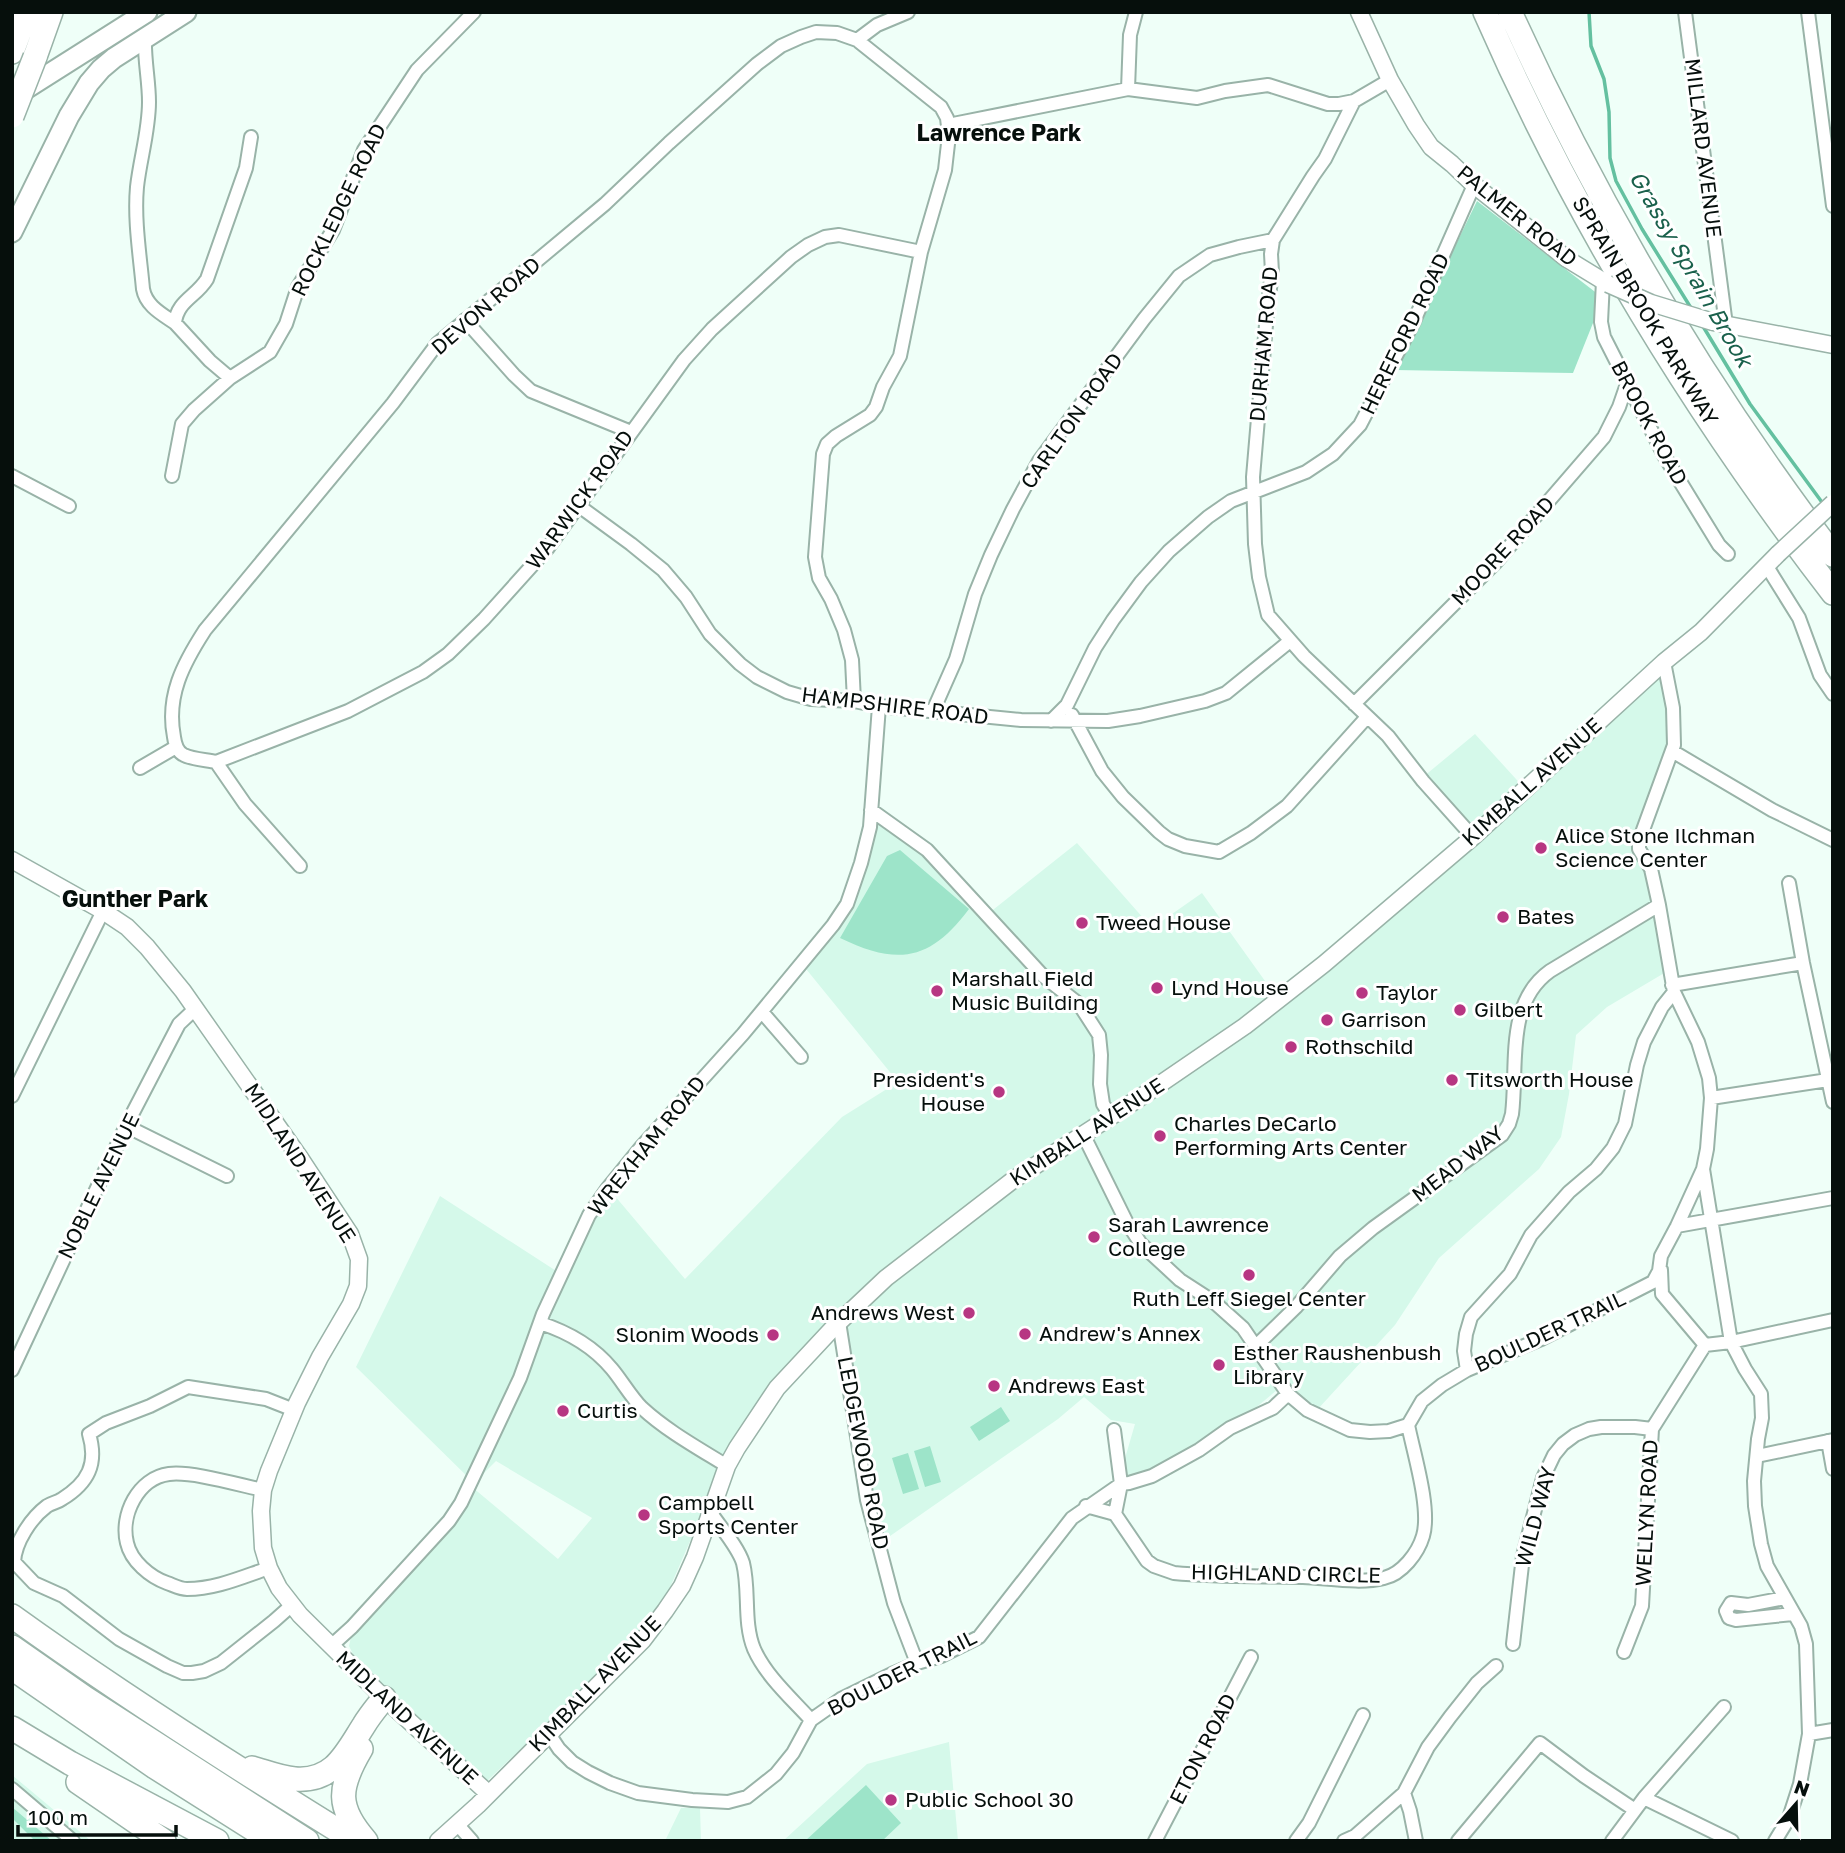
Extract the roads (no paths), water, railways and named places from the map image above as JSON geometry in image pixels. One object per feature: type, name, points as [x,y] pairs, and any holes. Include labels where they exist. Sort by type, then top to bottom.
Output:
[{"type":"highway","points":[[12,52],[27,12]]},
{"type":"highway","points":[[12,116],[51,12]]},
{"type":"highway","name":"SPRAIN BROOK PARKWAY","points":[[1485,12],[1537,123],[1647,324],[1752,484],[1833,593]]},
{"type":"highway","name":"SPRAIN BROOK PARKWAY","points":[[1510,12],[1575,147],[1668,313],[1751,441],[1833,555]]},
{"type":"highway","points":[[12,1616],[223,1759],[355,1841]]},
{"type":"highway","points":[[12,1647],[85,1698],[307,1841]]},
{"type":"highway","points":[[12,1668],[126,1747],[272,1841]]},
{"type":"highway","points":[[223,1759],[288,1779],[306,1779],[322,1775],[335,1767],[345,1756],[370,1715],[388,1702]]},
{"type":"highway","points":[[366,1841],[346,1813],[345,1787],[350,1769],[388,1702]]},
{"type":"highway","points":[[12,1728],[70,1763],[217,1841]]},
{"type":"highway","points":[[12,1737],[164,1841]]},
{"type":"main road","points":[[12,97],[147,12]]},
{"type":"main road","points":[[12,241],[15,226],[69,116],[89,83],[114,58],[186,12]]},
{"type":"street","name":"ROCKLEDGE ROAD","points":[[172,476],[182,424],[230,379],[270,352],[286,324],[298,287],[333,230],[364,150],[417,70],[474,12]]},
{"type":"street","points":[[857,40],[877,25],[908,12]]},
{"type":"street","points":[[1128,89],[1130,35],[1136,12]]},
{"type":"street","name":"PALMER ROAD","points":[[1359,12],[1390,80],[1431,147],[1452,163],[1474,186],[1567,259],[1606,282],[1651,303],[1719,323],[1833,345]]},
{"type":"street","name":"MILLARD AVENUE","points":[[1685,12],[1719,323]]},
{"type":"street","points":[[1808,12],[1833,206]]},
{"type":"street","name":"DEVON ROAD","points":[[176,747],[171,722],[173,696],[188,657],[205,630],[393,403],[437,344],[605,204],[757,64],[781,46],[801,37],[816,32],[836,33],[857,40],[941,107],[948,125]]},
{"type":"street","points":[[145,37],[149,109],[137,187],[144,297],[149,304],[175,323],[230,379]]},
{"type":"street","points":[[854,701],[852,660],[844,630],[831,598],[819,578],[815,556],[823,454],[827,444],[836,436],[870,415],[900,356],[921,252],[945,170],[948,125],[1128,89],[1196,98],[1268,85],[1328,104],[1339,104],[1354,101],[1390,80]]},
{"type":"street","name":"DURHAM ROAD","points":[[1290,641],[1268,615],[1255,544],[1254,463],[1272,272],[1271,254],[1273,240],[1325,159],[1354,101]]},
{"type":"street","points":[[175,323],[176,313],[181,305],[202,288],[207,279],[246,168],[251,137]]},
{"type":"street","name":"HEREFORD ROAD","points":[[1051,721],[1067,705],[1095,648],[1113,620],[1141,582],[1169,551],[1231,501],[1306,472],[1332,454],[1360,425],[1414,321],[1474,186]]},
{"type":"street","name":"WARWICK ROAD","points":[[216,762],[348,711],[423,672],[448,654],[547,549],[684,360],[712,329],[791,257],[825,237],[839,235],[921,252]]},
{"type":"street","name":"CARLTON ROAD","points":[[933,711],[956,659],[975,594],[991,555],[1039,461],[1179,276],[1210,255],[1273,240]]},
{"type":"street","points":[[1256,244],[1271,254]]},
{"type":"street","name":"BROOK ROAD","points":[[1606,282],[1601,322],[1604,337],[1665,457],[1719,545],[1728,554]]},
{"type":"street","points":[[466,320],[514,376],[531,391],[631,432]]},
{"type":"street","name":"MOORE ROAD","points":[[1354,704],[1496,562],[1604,437],[1628,381]]},
{"type":"street","points":[[12,476],[69,506]]},
{"type":"street","name":"KIMBALL AVENUE","points":[[438,1841],[643,1640],[682,1586],[727,1466],[737,1448],[777,1388],[839,1322],[886,1278],[1013,1180],[1245,1026],[1324,964],[1473,837],[1664,662],[1701,632],[1772,559],[1833,503]]},
{"type":"street","name":"HAMPSHIRE ROAD","points":[[579,506],[663,570],[686,597],[710,634],[740,664],[757,677],[787,692],[811,699],[854,701],[879,706],[1021,720],[1108,721],[1205,701],[1226,692],[1290,641]]},
{"type":"street","points":[[1772,559],[1800,618],[1820,675],[1833,694]]},
{"type":"street","points":[[1290,641],[1388,736],[1423,781],[1473,837]]},
{"type":"street","points":[[1664,662],[1673,708],[1674,745],[1639,841],[1639,849],[1651,869],[1660,905],[1673,988],[1698,1042],[1709,1078],[1707,1149],[1703,1168],[1731,1342],[1761,1394],[1762,1418],[1754,1481],[1761,1544],[1767,1566],[1801,1626],[1806,1644],[1809,1734],[1796,1796],[1789,1818],[1775,1841]]},
{"type":"street","points":[[1067,705],[1102,771],[1123,797],[1158,832],[1185,846],[1219,852],[1251,833],[1287,806],[1367,717]]},
{"type":"street","name":"WREXHAM ROAD","points":[[331,1646],[352,1627],[449,1521],[461,1503],[520,1378],[540,1323],[589,1215],[607,1189],[762,1012],[847,904],[870,827],[879,706]]},
{"type":"street","points":[[140,768],[176,747],[183,755],[216,762],[245,804],[300,866]]},
{"type":"street","points":[[1672,751],[1772,810],[1833,840]]},
{"type":"street","points":[[871,810],[927,850],[1043,976],[1079,1004],[1099,1035],[1100,1084],[1103,1104],[1111,1117]]},
{"type":"street","name":"MIDLAND AVENUE","points":[[12,860],[103,911],[127,927],[148,947],[195,1009],[350,1234],[357,1252],[359,1272],[356,1293],[294,1410],[263,1490],[261,1535],[269,1568],[292,1605],[331,1646],[488,1794]]},
{"type":"street","points":[[1789,883],[1833,1102]]},
{"type":"street","name":"MEAD WAY","points":[[1256,1346],[1356,1242],[1502,1135],[1512,1114],[1517,1026],[1531,992],[1550,971],[1660,905]]},
{"type":"street","points":[[12,1096],[103,911]]},
{"type":"street","points":[[1467,1370],[1464,1351],[1471,1317],[1510,1274],[1531,1235],[1613,1148],[1625,1124],[1644,1042],[1673,988],[1803,963]]},
{"type":"street","name":"NOBLE AVENUE","points":[[12,1370],[127,1126],[179,1024],[195,1009]]},
{"type":"street","points":[[762,1012],[801,1057]]},
{"type":"street","points":[[1710,1098],[1828,1080]]},
{"type":"street","points":[[127,1126],[227,1176]]},
{"type":"street","points":[[1083,1134],[1126,1222],[1141,1244],[1180,1280],[1214,1302],[1243,1328],[1288,1394]]},
{"type":"street","name":"BOULDER TRAIL","points":[[549,1734],[572,1762],[588,1773],[638,1793],[728,1802],[747,1797],[776,1774],[793,1753],[811,1720],[841,1699],[979,1637],[1072,1518],[1121,1484],[1152,1476],[1199,1450],[1230,1428],[1273,1408],[1288,1394],[1307,1410],[1350,1430],[1389,1431],[1408,1425],[1422,1401],[1467,1370],[1541,1339],[1647,1287],[1653,1282],[1661,1256],[1703,1168]]},
{"type":"street","points":[[1677,1226],[1833,1198]]},
{"type":"street","points":[[1661,1256],[1662,1294],[1705,1345],[1833,1320]]},
{"type":"street","name":"LEDGEWOOD ROAD","points":[[839,1322],[867,1500],[894,1603],[917,1663]]},
{"type":"street","points":[[540,1323],[568,1333],[586,1344],[610,1367],[641,1407],[727,1466]]},
{"type":"street","name":"WELLYN ROAD","points":[[1624,1652],[1642,1606],[1652,1429],[1705,1345]]},
{"type":"street","points":[[292,1605],[221,1663],[204,1671],[183,1672],[119,1639],[64,1596],[34,1583],[14,1562],[15,1553],[30,1524],[48,1506],[84,1483],[94,1458],[89,1434],[106,1423],[150,1406],[188,1387],[266,1399],[294,1410]]},
{"type":"street","name":"BOULDER TRAIL","points":[[1273,1408],[1307,1410]]},
{"type":"street","name":"HIGHLAND CIRCLE","points":[[1115,1514],[1147,1561],[1174,1573],[1336,1579],[1391,1576],[1414,1556],[1424,1535],[1425,1515],[1408,1425]]},
{"type":"street","name":"WILD WAY","points":[[1513,1644],[1523,1556],[1543,1478],[1554,1455],[1575,1435],[1589,1429],[1652,1429]]},
{"type":"street","points":[[1086,1506],[1115,1514],[1121,1484],[1114,1430]]},
{"type":"street","points":[[1758,1456],[1831,1441],[1833,1469]]},
{"type":"street","points":[[263,1490],[189,1475],[168,1474],[152,1480],[139,1490],[129,1510],[125,1531],[127,1546],[147,1573],[184,1589],[216,1586],[269,1568]]},
{"type":"street","points":[[711,1513],[743,1563],[750,1634],[754,1648],[770,1675],[811,1720]]},
{"type":"street","points":[[1785,1598],[1748,1605],[1731,1603],[1726,1611],[1729,1618],[1736,1620],[1793,1614]]},
{"type":"street","name":"ETON ROAD","points":[[1155,1841],[1251,1657]]},
{"type":"street","points":[[1344,1841],[1355,1836],[1404,1793],[1428,1747],[1477,1683],[1496,1666]]},
{"type":"street","points":[[1612,1841],[1644,1798],[1724,1707]]},
{"type":"street","points":[[1313,1841],[1298,1839],[1309,1823],[1363,1715]]},
{"type":"street","points":[[1809,1734],[1833,1730]]},
{"type":"street","points":[[1458,1841],[1540,1742],[1635,1810]]},
{"type":"street","points":[[12,1789],[73,1841]]},
{"type":"street","points":[[1404,1793],[1416,1841]]},
{"type":"street","points":[[1644,1798],[1732,1841]]},
{"type":"street","points":[[457,1824],[471,1841]]},
{"type":"waterway","name":"Grassy Sprain Brook","points":[[1589,12],[1591,46],[1604,79],[1609,112],[1610,158],[1616,181],[1691,308]]},
{"type":"waterway","name":"Grassy Sprain Brook","points":[[1701,323],[1750,404],[1824,505]]},
{"type":"place","name":"Alice Stone Ilchman Science Center","points":[[1541,848]]},
{"type":"place","name":"Bates","points":[[1503,917]]},
{"type":"place","name":"Tweed House","points":[[1082,923]]},
{"type":"place","name":"Lynd House","points":[[1157,988]]},
{"type":"place","name":"Marshall Field Music Building","points":[[937,991]]},
{"type":"place","name":"Taylor","points":[[1362,993]]},
{"type":"place","name":"Gilbert","points":[[1460,1010]]},
{"type":"place","name":"Garrison","points":[[1327,1020]]},
{"type":"place","name":"Rothschild","points":[[1291,1047]]},
{"type":"place","name":"Titsworth House","points":[[1452,1080]]},
{"type":"place","name":"President's House","points":[[999,1092]]},
{"type":"place","name":"Charles DeCarlo Performing Arts Center","points":[[1160,1136]]},
{"type":"place","name":"Sarah Lawrence College","points":[[1094,1237]]},
{"type":"place","name":"Ruth Leff Siegel Center","points":[[1249,1275]]},
{"type":"place","name":"Andrews West","points":[[969,1313]]},
{"type":"place","name":"Andrew's Annex","points":[[1025,1334]]},
{"type":"place","name":"Slonim Woods","points":[[773,1335]]},
{"type":"place","name":"Esther Raushenbush Library","points":[[1219,1365]]},
{"type":"place","name":"Andrews East","points":[[994,1386]]},
{"type":"place","name":"Curtis","points":[[563,1411]]},
{"type":"place","name":"Campbell Sports Center","points":[[644,1515]]},
{"type":"place","name":"Public School 30","points":[[891,1800]]},
{"type":"district","name":"Lawrence Park","points":[[999,133]]},
{"type":"district","name":"Gunther Park","points":[[135,899]]}]
